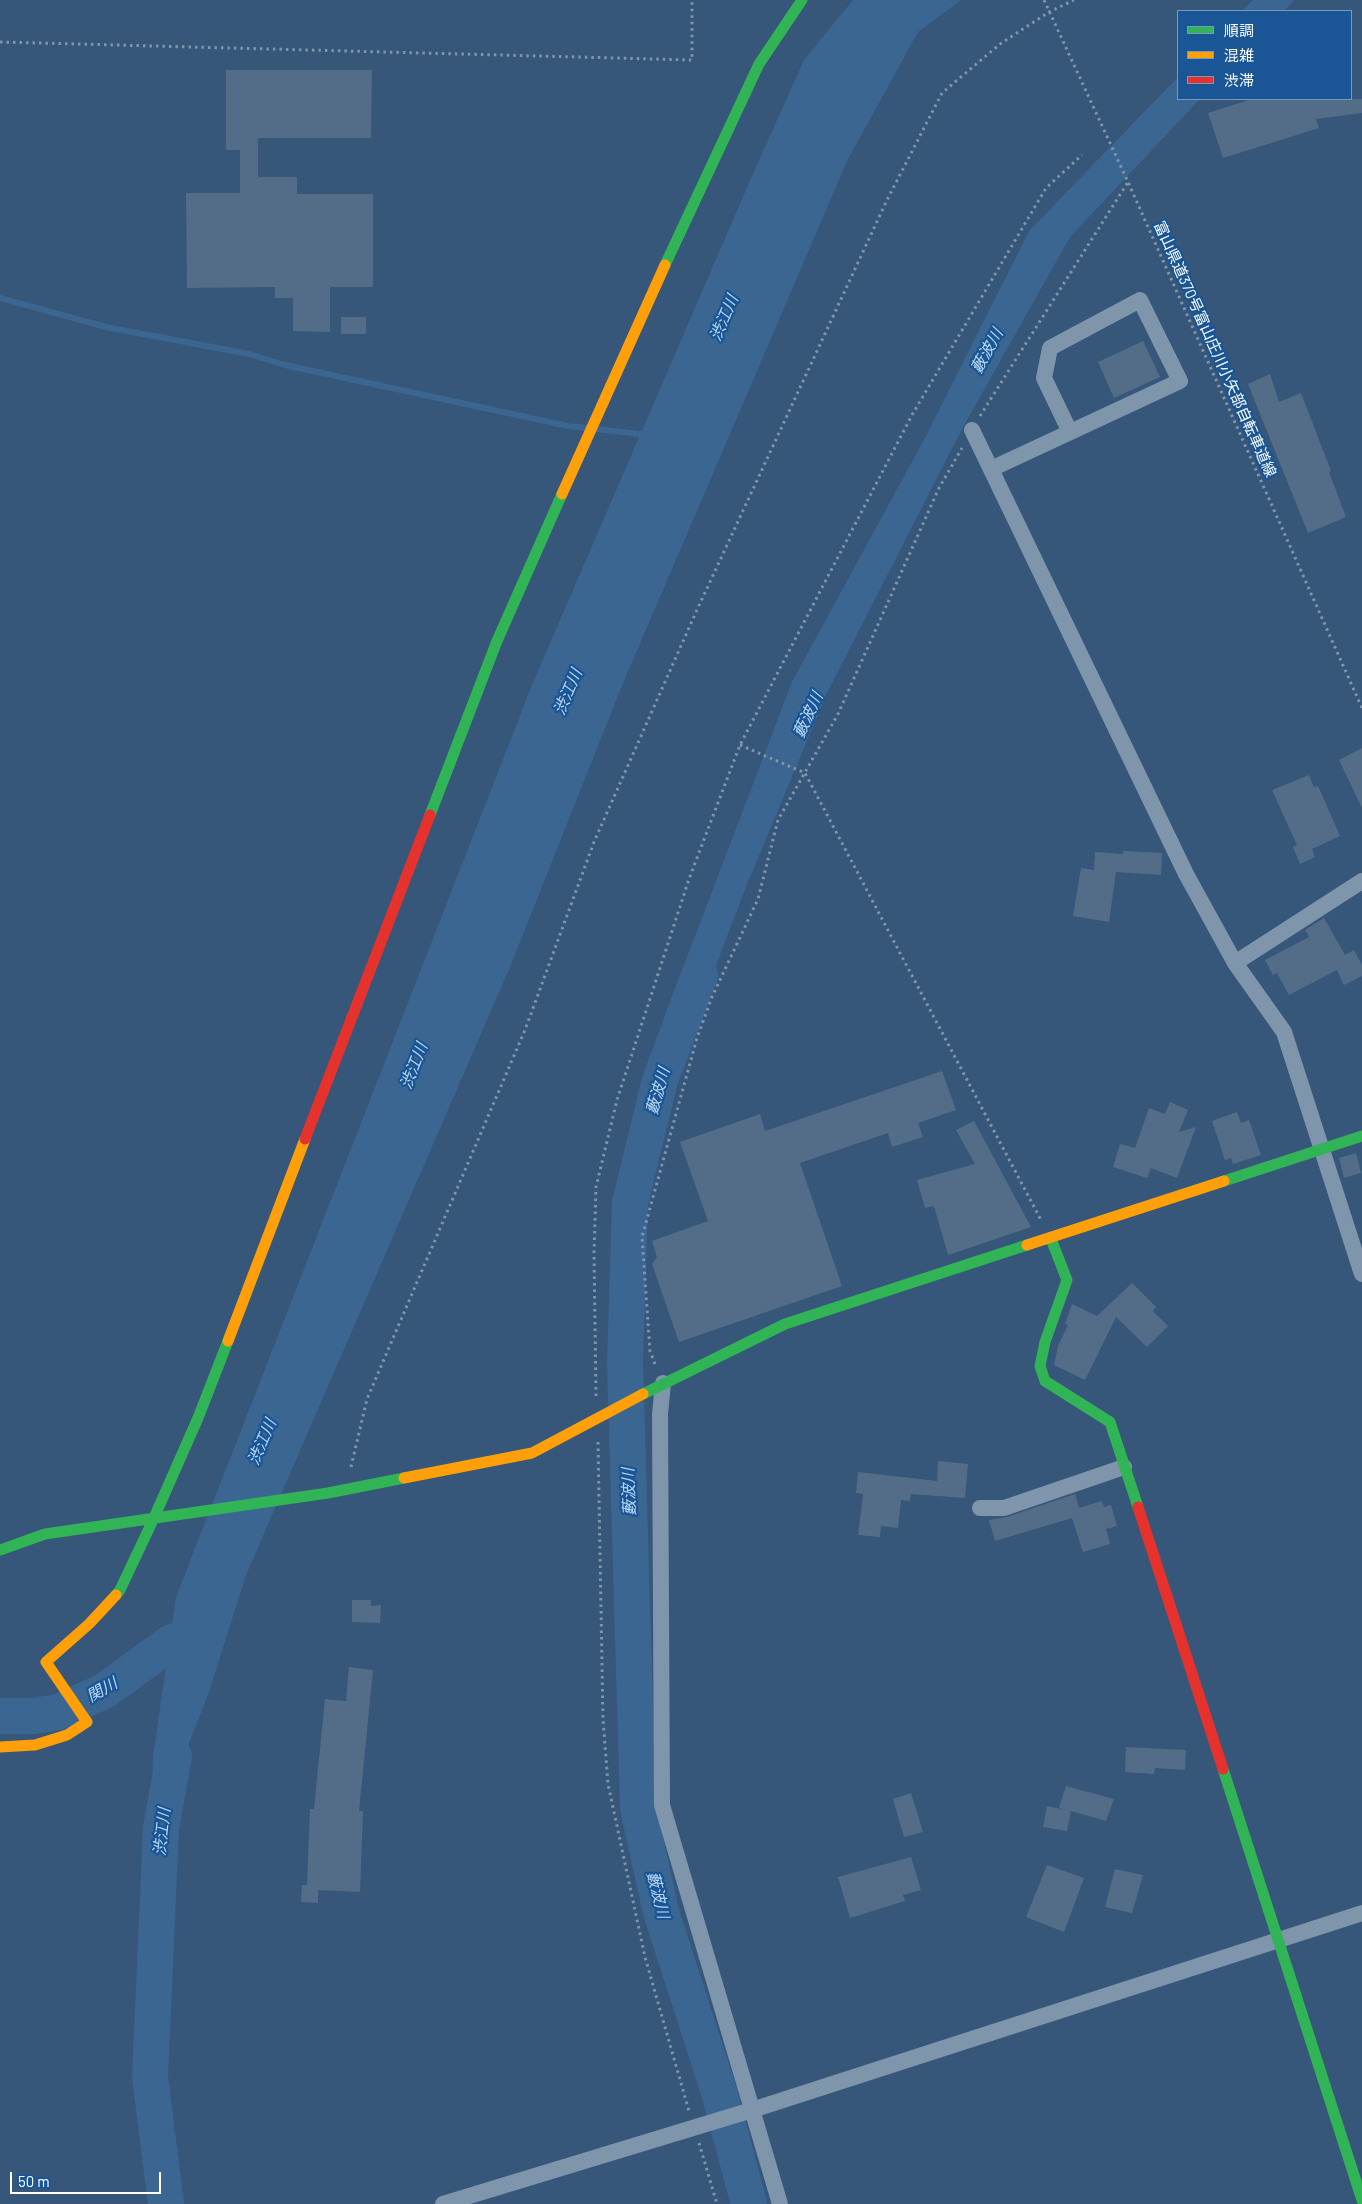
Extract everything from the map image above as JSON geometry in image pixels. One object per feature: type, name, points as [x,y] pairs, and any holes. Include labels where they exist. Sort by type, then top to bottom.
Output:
[{"type":"street","points":[[0,1747],[43,1742],[67,1735],[87,1722],[46,1662],[89,1624],[120,1590],[159,1519],[497,641],[619,365],[759,64],[802,0]]},
{"type":"street","points":[[991,469],[1180,381],[1140,300],[1050,348],[1044,378],[1070,432]]},
{"type":"street","points":[[972,430],[1186,874],[1235,963],[1284,1032],[1362,1274]]},
{"type":"street","points":[[1235,963],[1362,881]]},
{"type":"street","points":[[0,1550],[45,1534],[159,1519],[328,1493],[532,1453],[656,1387],[784,1324],[1051,1239],[1143,1206],[1362,1136]]},
{"type":"street","points":[[1051,1239],[1067,1280],[1045,1342],[1040,1366],[1042,1374],[1045,1381],[1110,1422],[1362,2200]]},
{"type":"street","points":[[656,1387],[660,1414],[662,1805],[780,2204]]},
{"type":"street","points":[[980,1508],[1004,1508],[1124,1467]]},
{"type":"street","points":[[443,2204],[752,2110],[1362,1913]]},
{"type":"path","points":[[0,42],[692,60],[692,0]]},
{"type":"path","name":"富山県道370号富山庄川小矢部自転車道線","points":[[1044,0],[1128,182],[1362,708]]},
{"type":"path","points":[[350,1489],[351,1462],[367,1399],[525,1030],[594,842],[696,612],[887,200],[942,93],[1000,44],[1049,12],[1074,0]]},
{"type":"path","points":[[718,2204],[645,1957],[608,1784],[602,1720],[594,1253],[596,1187],[623,1082],[689,879],[740,745],[912,416],[1046,188],[1082,155]]},
{"type":"path","points":[[656,1387],[650,1351],[642,1237],[697,1038],[712,997],[758,899],[778,820],[838,714],[939,488],[972,430],[1128,182]]},
{"type":"path","points":[[740,745],[805,773],[1051,1239]]},
{"type":"water","points":[[853,0],[961,0],[918,32],[848,159],[623,683],[510,967],[246,1575],[209,1692],[151,1841],[153,1757],[176,1597],[532,685],[804,60]]},
{"type":"water","points":[[1253,0],[1294,0],[1285,10],[1243,10]]},
{"type":"water","points":[[1177,78],[1177,100],[1199,100],[1070,237],[962,429],[827,693],[745,889],[695,1021],[663,1020],[792,682],[926,436],[1029,231]]},
{"type":"building","points":[[226,70],[372,70],[371,138],[258,138],[258,177],[297,177],[297,194],[373,194],[373,287],[330,287],[330,332],[293,331],[293,298],[275,298],[275,287],[187,288],[186,193],[240,193],[240,150],[226,150]]},
{"type":"building","points":[[1362,99],[1362,113],[1316,119],[1319,128],[1223,158],[1208,113],[1249,100]]},
{"type":"building","points":[[341,317],[366,317],[366,334],[341,334]]},
{"type":"building","points":[[1143,341],[1160,377],[1114,398],[1098,362]]},
{"type":"building","points":[[1270,374],[1279,402],[1301,393],[1331,471],[1329,472],[1346,517],[1308,533],[1248,384]]},
{"type":"building","points":[[1362,748],[1362,808],[1339,760]]},
{"type":"building","points":[[1309,775],[1314,787],[1318,786],[1340,836],[1312,849],[1315,857],[1300,864],[1293,847],[1297,845],[1272,790]]},
{"type":"building","points":[[1123,851],[1162,853],[1161,875],[1116,872],[1109,922],[1073,916],[1081,868],[1094,870],[1095,852],[1123,854]]},
{"type":"building","points":[[1324,918],[1345,955],[1354,950],[1362,965],[1362,976],[1344,985],[1337,970],[1289,995],[1277,973],[1273,975],[1265,960],[1309,937],[1305,930]]},
{"type":"building","points":[[942,1071],[956,1110],[918,1123],[923,1137],[892,1147],[888,1133],[800,1163],[842,1286],[679,1342],[652,1264],[657,1257],[652,1241],[708,1221],[680,1142],[760,1114],[765,1131]]},
{"type":"building","points":[[1170,1102],[1188,1110],[1179,1132],[1196,1127],[1177,1178],[1151,1168],[1147,1178],[1113,1167],[1120,1144],[1135,1148],[1149,1108],[1165,1114]]},
{"type":"building","points":[[1237,1112],[1241,1123],[1249,1120],[1261,1155],[1233,1164],[1231,1158],[1225,1160],[1212,1121]]},
{"type":"building","points":[[974,1121],[1031,1227],[948,1255],[934,1206],[925,1208],[917,1180],[975,1164],[956,1130]]},
{"type":"building","points":[[1356,1153],[1361,1173],[1344,1178],[1339,1158]]},
{"type":"building","points":[[1132,1283],[1156,1307],[1153,1311],[1168,1326],[1147,1347],[1116,1317],[1085,1380],[1054,1365],[1058,1346],[1068,1325],[1065,1324],[1072,1304],[1097,1316]]},
{"type":"building","points":[[938,1461],[968,1464],[965,1498],[911,1494],[910,1501],[901,1500],[898,1528],[881,1526],[880,1537],[858,1535],[863,1494],[856,1493],[858,1472],[937,1481]]},
{"type":"building","points":[[1075,1494],[1079,1508],[1102,1501],[1104,1507],[1111,1505],[1117,1526],[1106,1529],[1110,1544],[1083,1552],[1072,1518],[995,1541],[989,1520],[1007,1517]]},
{"type":"building","points":[[352,1600],[371,1600],[371,1606],[381,1605],[380,1623],[352,1622]]},
{"type":"building","points":[[349,1667],[373,1670],[359,1811],[363,1811],[360,1892],[318,1890],[318,1903],[301,1902],[302,1885],[307,1885],[310,1809],[314,1809],[325,1699],[346,1701]]},
{"type":"building","points":[[1126,1747],[1186,1750],[1185,1770],[1155,1768],[1154,1774],[1125,1772]]},
{"type":"building","points":[[1066,1786],[1114,1799],[1106,1821],[1071,1811],[1067,1831],[1043,1827],[1047,1806],[1070,1811],[1059,1808]]},
{"type":"building","points":[[911,1793],[923,1832],[904,1837],[893,1799]]},
{"type":"building","points":[[911,1857],[921,1890],[903,1895],[905,1901],[850,1918],[838,1877]]},
{"type":"building","points":[[1047,1865],[1084,1878],[1064,1932],[1026,1917]]},
{"type":"building","points":[[1115,1869],[1143,1875],[1132,1913],[1105,1907]]},
{"type":"waterway","points":[[0,298],[106,327],[249,354],[285,365],[568,426],[586,428]]},
{"type":"waterway","points":[[596,429],[649,435]]},
{"type":"waterway","name":"藪波川","points":[[700,975],[660,1080],[630,1203],[625,1362],[638,1808],[661,1912],[720,2095],[749,2204]]},
{"type":"waterway","name":"関川","points":[[0,1716],[33,1716],[59,1712],[106,1690],[170,1643],[193,1634]]},
{"type":"waterway","name":"渋江川","points":[[166,2204],[150,2077],[161,1828],[174,1756]]},
{"type":"traffic: fast","points":[[665,265],[759,64],[802,0]]},
{"type":"traffic: fast","points":[[430,815],[497,641],[562,494]]},
{"type":"traffic: fast","points":[[1224,1181],[1362,1136]]},
{"type":"traffic: fast","points":[[1051,1239],[1067,1280],[1045,1342],[1040,1366],[1045,1381],[1110,1422],[1138,1507]]},
{"type":"traffic: fast","points":[[643,1394],[785,1324],[1027,1245]]},
{"type":"traffic: fast","points":[[116,1595],[153,1520],[198,1418],[228,1341]]},
{"type":"traffic: fast","points":[[0,1550],[45,1534],[328,1493],[404,1478]]},
{"type":"traffic: fast","points":[[1223,1769],[1362,2200]]},
{"type":"traffic: slow","points":[[562,494],[665,265]]},
{"type":"traffic: slow","points":[[228,1341],[305,1139]]},
{"type":"traffic: slow","points":[[1027,1245],[1224,1181]]},
{"type":"traffic: slow","points":[[404,1478],[532,1453],[643,1394]]},
{"type":"traffic: slow","points":[[0,1747],[35,1745],[67,1735],[87,1722],[46,1662],[89,1624],[116,1595]]},
{"type":"traffic: jam","points":[[305,1139],[430,815]]},
{"type":"traffic: jam","points":[[1138,1507],[1223,1769]]}]
